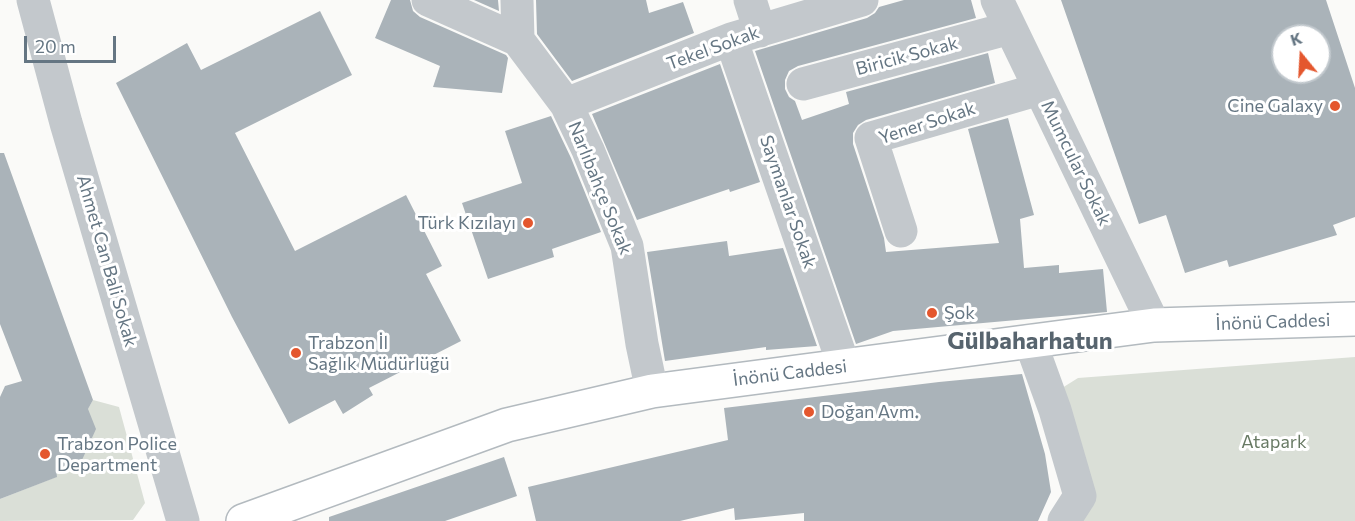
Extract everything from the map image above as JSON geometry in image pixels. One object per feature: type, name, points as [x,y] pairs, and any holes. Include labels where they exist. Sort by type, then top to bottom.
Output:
[{"type":"street","name":"Ahmet Can Bali Sokak","points":[[33,0],[66,123],[183,521]]},
{"type":"street","points":[[428,0],[518,40],[517,0]]},
{"type":"street","name":"Saymanlar Sokak","points":[[750,0],[746,35],[844,366]]},
{"type":"street","name":"Tekel Sokak","points":[[566,104],[746,35],[862,0]]},
{"type":"street","name":"Biricik Sokak","points":[[803,84],[1003,14]]},
{"type":"street","name":"Mumcular Sokak","points":[[1003,14],[1155,325]]},
{"type":"street","name":"Narlıbahçe Sokak","points":[[518,40],[566,104],[588,150],[627,246],[642,344],[652,391]]},
{"type":"street","name":"Yener Sokak","points":[[901,231],[871,138],[1040,89]]},
{"type":"street","name":"İnönü Caddesi","points":[[243,521],[507,425],[652,391],[1155,325],[1355,319]]},
{"type":"street","points":[[1030,341],[1055,410],[1080,496],[1064,521]]},
{"type":"green space","name":"Atapark","points":[[1355,357],[1355,521],[1079,521],[1062,388],[1078,378]]},
{"type":"green space","points":[[93,400],[119,407],[145,503],[133,520],[0,521],[0,499],[56,477],[55,466]]},
{"type":"building","points":[[391,0],[410,0],[413,11],[420,17],[506,55],[508,58],[502,93],[433,87],[440,66],[375,38]]},
{"type":"building","points":[[474,0],[498,0],[499,11]]},
{"type":"building","points":[[536,0],[646,0],[649,13],[683,2],[694,33],[572,81],[537,34]]},
{"type":"building","points":[[904,0],[971,0],[976,18],[798,66],[789,71],[785,80],[785,89],[789,97],[795,101],[802,120],[849,104],[846,92],[988,53],[995,83],[866,120],[858,125],[853,133],[853,144],[884,238],[886,252],[999,243],[968,129],[1008,118],[1034,215],[1020,219],[1024,268],[1059,265],[1059,273],[1103,269],[1107,312],[893,331],[856,344],[755,51],[867,18],[879,7]]},
{"type":"building","points":[[1061,0],[1326,0],[1355,88],[1355,217],[1333,225],[1337,235],[1229,267],[1227,260],[1185,273],[1166,215],[1139,224]]},
{"type":"building","points":[[320,11],[352,75],[235,133],[295,251],[406,195],[442,266],[426,274],[461,341],[369,388],[373,395],[343,414],[335,400],[289,424],[232,317],[116,83],[187,43],[201,70]]},
{"type":"building","points":[[720,64],[760,182],[730,192],[729,189],[637,220],[592,114]]},
{"type":"building","name":"Türk Kızılayı","points":[[551,116],[601,232],[552,249],[554,257],[488,279],[462,203],[522,183],[505,131]]},
{"type":"building","points":[[0,153],[4,153],[93,400],[88,409],[96,429],[82,460],[56,469],[57,477],[0,499],[0,397],[5,386],[22,381],[0,324]]},
{"type":"building","points":[[727,241],[729,256],[783,248],[817,346],[766,350],[766,347],[665,361],[647,252]]},
{"type":"building","points":[[1022,374],[1045,454],[1051,492],[1038,521],[804,521],[804,513],[735,520],[734,508],[680,521],[536,521],[528,487],[728,440],[724,408]]},
{"type":"building","points":[[504,457],[517,496],[445,521],[329,521],[329,517]]},
{"type":"place","name":"Cine Galaxy","points":[[1335,106]]},
{"type":"place","name":"Türk Kızılayı","points":[[528,223]]},
{"type":"place","name":"Şok","points":[[932,313]]},
{"type":"place","name":"Trabzon İl Sağlık Müdürlüğü","points":[[296,353]]},
{"type":"place","name":"Doğan Avm.","points":[[809,412]]},
{"type":"place","name":"Trabzon Police Department","points":[[45,454]]},
{"type":"district","name":"Gülbaharhatun","points":[[1030,341]]}]
